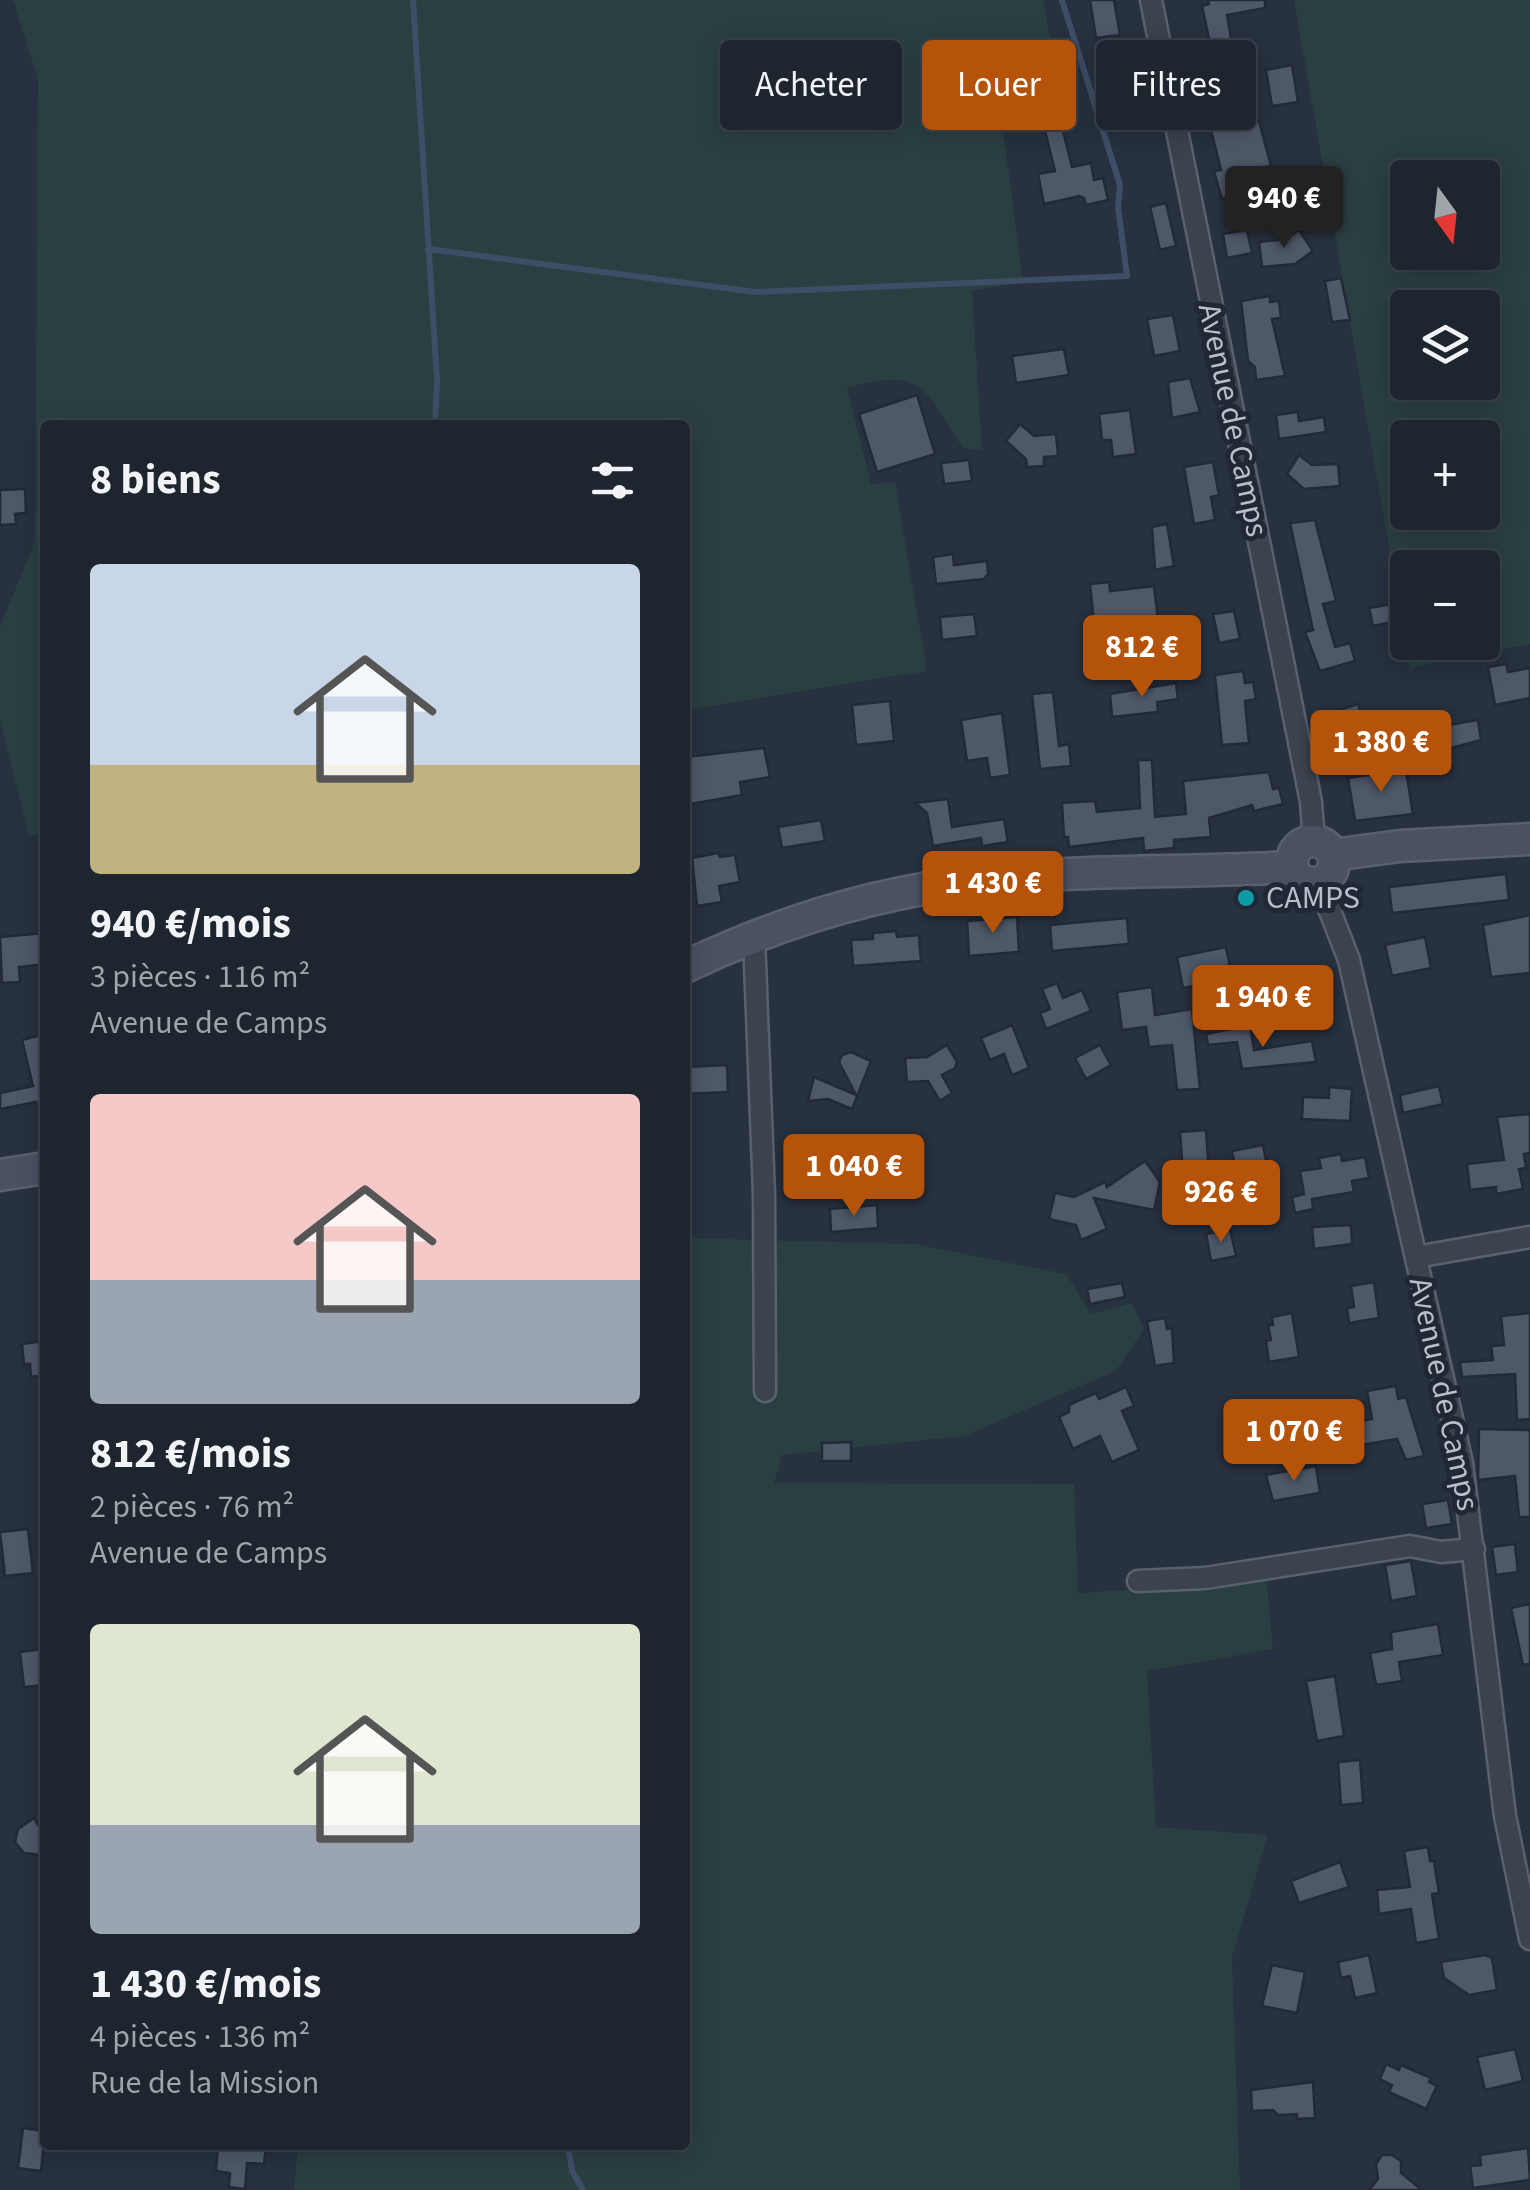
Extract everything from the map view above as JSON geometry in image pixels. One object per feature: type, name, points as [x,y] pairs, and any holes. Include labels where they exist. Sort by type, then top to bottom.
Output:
[{"type":"main road","points":[[1292,867],[1296,848],[1530,839]]},
{"type":"main road","points":[[1292,867],[1305,882],[1319,883],[1331,875],[1324,848]]},
{"type":"main road","points":[[690,966],[754,936],[918,890],[987,880],[1292,867]]},
{"type":"main road","points":[[0,1175],[40,1169]]},
{"type":"street","name":"Avenue de Camps","points":[[1151,0],[1307,782],[1324,848]]},
{"type":"street","name":"Avenue de Camps","points":[[1319,883],[1350,960],[1462,1463],[1505,1816],[1528,1914],[1530,1939]]},
{"type":"street","points":[[754,936],[764,1196],[765,1390]]},
{"type":"street","points":[[1416,1257],[1530,1237]]},
{"type":"street","points":[[1138,1581],[1205,1578],[1410,1546],[1441,1552],[1474,1549]]},
{"type":"green space","points":[[13,0],[1043,0],[1051,40],[922,40],[922,130],[1003,130],[1023,283],[972,290],[982,450],[963,448],[929,397],[907,382],[872,382],[847,388],[871,484],[895,482],[927,671],[690,709],[690,420],[40,420],[40,835],[29,835],[0,719],[0,627],[35,541],[38,80]]},
{"type":"green space","points":[[1294,0],[1530,0],[1530,644],[1500,650],[1500,550],[1390,553]]},
{"type":"green space","points":[[1409,660],[1450,660],[1410,668]]},
{"type":"green space","points":[[690,1238],[914,1244],[1066,1274],[1091,1314],[1132,1303],[1144,1329],[1116,1371],[964,1436],[782,1455],[774,1483],[1074,1484],[1078,1593],[1267,1581],[1273,1649],[1147,1671],[1156,1827],[1268,1835],[1232,1957],[1240,2190],[294,2190],[298,2150],[690,2150]]},
{"type":"building","points":[[1090,0],[1114,0],[1120,35],[1096,38]]},
{"type":"building","points":[[1208,0],[1265,0],[1265,8],[1227,15],[1231,40],[1202,40],[1209,39],[1202,6],[1209,4]]},
{"type":"building","points":[[1292,65],[1298,102],[1272,106],[1266,70]]},
{"type":"building","points":[[1256,110],[1271,166],[1247,169],[1252,190],[1222,199],[1214,171],[1221,170],[1211,130],[1256,130]]},
{"type":"building","points":[[1045,130],[1063,130],[1072,167],[1091,163],[1094,180],[1103,178],[1108,200],[1086,205],[1079,196],[1044,204],[1038,174],[1055,171]]},
{"type":"building","points":[[1166,203],[1176,246],[1160,250],[1150,207]]},
{"type":"building","points":[[1247,230],[1252,253],[1227,258],[1223,234]]},
{"type":"building","points":[[1299,230],[1313,251],[1295,264],[1262,267],[1259,242],[1286,239]]},
{"type":"building","points":[[1341,278],[1350,320],[1332,322],[1325,281]]},
{"type":"building","points":[[1270,296],[1270,302],[1279,301],[1281,318],[1272,319],[1285,376],[1256,380],[1255,367],[1248,361],[1241,301]]},
{"type":"building","points":[[1173,315],[1180,351],[1154,356],[1147,319]]},
{"type":"building","points":[[1064,349],[1069,375],[1016,383],[1012,356]]},
{"type":"building","points":[[1190,378],[1200,412],[1172,418],[1168,382]]},
{"type":"building","points":[[917,395],[935,454],[877,472],[859,414]]},
{"type":"building","points":[[1130,410],[1136,454],[1113,457],[1111,440],[1102,440],[1099,414]]},
{"type":"building","points":[[1298,412],[1299,421],[1324,417],[1326,432],[1279,439],[1276,415]]},
{"type":"building","points":[[1020,424],[1034,436],[1056,434],[1058,456],[1044,457],[1044,466],[1027,467],[1026,459],[1006,441]]},
{"type":"building","points":[[1299,455],[1312,465],[1338,464],[1340,486],[1304,489],[1287,474]]},
{"type":"building","points":[[969,460],[972,481],[944,484],[941,463]]},
{"type":"building","points":[[1213,462],[1219,495],[1211,497],[1215,520],[1194,524],[1184,467]]},
{"type":"building","points":[[25,489],[26,513],[15,514],[16,524],[0,525],[0,490]]},
{"type":"building","points":[[1315,520],[1336,601],[1323,604],[1335,647],[1350,643],[1355,661],[1320,671],[1305,632],[1313,630],[1290,523]]},
{"type":"building","points":[[1167,524],[1174,566],[1155,570],[1152,527]]},
{"type":"building","points":[[953,554],[954,565],[987,561],[988,574],[984,579],[936,584],[933,557]]},
{"type":"building","points":[[1109,582],[1110,591],[1154,586],[1158,620],[1094,624],[1090,584]]},
{"type":"building","points":[[1390,604],[1390,622],[1373,626],[1369,608]]},
{"type":"building","points":[[1234,611],[1240,639],[1219,643],[1213,614]]},
{"type":"building","points":[[974,614],[977,636],[942,640],[940,617]]},
{"type":"building","points":[[1506,664],[1508,672],[1530,668],[1530,698],[1495,705],[1488,667]]},
{"type":"building","points":[[1243,671],[1245,683],[1253,682],[1256,699],[1245,701],[1249,743],[1222,745],[1215,675]]},
{"type":"building","points":[[1176,683],[1178,699],[1157,702],[1158,712],[1112,717],[1110,694]]},
{"type":"building","points":[[1053,692],[1059,746],[1069,744],[1071,766],[1040,769],[1032,694]]},
{"type":"building","points":[[890,701],[894,741],[856,745],[852,705]]},
{"type":"building","points":[[1358,704],[1365,726],[1382,721],[1387,740],[1358,748],[1356,736],[1342,737],[1335,711]]},
{"type":"building","points":[[1002,713],[1010,775],[990,778],[987,758],[967,761],[961,720]]},
{"type":"building","points":[[1478,720],[1481,740],[1440,751],[1436,727]]},
{"type":"building","points":[[764,748],[770,777],[740,782],[742,795],[690,804],[690,757]]},
{"type":"building","points":[[1138,760],[1152,760],[1155,817],[1186,814],[1183,781],[1269,772],[1273,789],[1279,788],[1283,804],[1254,811],[1252,805],[1209,818],[1211,837],[1174,840],[1174,848],[1144,851],[1143,838],[1069,847],[1068,837],[1064,837],[1062,803],[1095,801],[1097,812],[1140,808]]},
{"type":"building","points":[[1405,764],[1413,814],[1355,821],[1348,778],[1387,772],[1386,768]]},
{"type":"building","points":[[948,799],[952,827],[1004,819],[1008,842],[982,846],[981,838],[933,846],[927,813],[915,803]]},
{"type":"building","points":[[821,820],[825,841],[782,848],[778,827]]},
{"type":"building","points":[[718,853],[720,857],[735,855],[740,882],[719,886],[722,902],[697,906],[692,858]]},
{"type":"building","points":[[1506,874],[1509,900],[1392,913],[1389,887]]},
{"type":"building","points":[[1530,915],[1530,973],[1491,977],[1483,925]]},
{"type":"building","points":[[1017,917],[1019,952],[969,956],[967,921]]},
{"type":"building","points":[[1127,918],[1129,944],[1052,951],[1050,925]]},
{"type":"building","points":[[896,931],[897,937],[919,935],[921,961],[853,966],[851,940],[873,939],[873,933]]},
{"type":"building","points":[[40,933],[40,965],[19,967],[20,982],[2,983],[0,937]]},
{"type":"building","points":[[1425,937],[1431,968],[1392,976],[1385,945]]},
{"type":"building","points":[[1226,947],[1231,972],[1224,974],[1225,980],[1183,988],[1177,957]]},
{"type":"building","points":[[1057,983],[1063,998],[1082,990],[1091,1011],[1046,1029],[1040,1013],[1050,1009],[1042,989]]},
{"type":"building","points":[[1152,987],[1155,1015],[1192,1009],[1200,1089],[1177,1090],[1172,1045],[1149,1047],[1146,1027],[1122,1030],[1117,992]]},
{"type":"building","points":[[1012,1025],[1029,1068],[1012,1075],[1004,1054],[990,1060],[981,1038]]},
{"type":"building","points":[[1250,1025],[1254,1050],[1312,1041],[1316,1062],[1242,1069],[1237,1042],[1208,1045],[1206,1034]]},
{"type":"building","points":[[40,1035],[40,1112],[36,1102],[0,1109],[0,1093],[33,1086],[22,1040]]},
{"type":"building","points":[[947,1045],[957,1062],[955,1068],[942,1075],[952,1093],[940,1101],[928,1081],[907,1082],[905,1058],[927,1057]]},
{"type":"building","points":[[1100,1045],[1111,1065],[1086,1079],[1075,1058]]},
{"type":"building","points":[[851,1052],[871,1061],[852,1109],[828,1099],[808,1101],[814,1077],[856,1095],[839,1062],[842,1055]]},
{"type":"building","points":[[727,1065],[728,1092],[690,1094],[690,1067]]},
{"type":"building","points":[[1439,1086],[1443,1104],[1403,1113],[1400,1095]]},
{"type":"building","points":[[1329,1087],[1352,1089],[1350,1121],[1302,1119],[1303,1097],[1329,1098]]},
{"type":"building","points":[[1530,1114],[1530,1153],[1524,1154],[1526,1168],[1519,1169],[1523,1189],[1496,1194],[1496,1187],[1470,1190],[1467,1164],[1504,1160],[1497,1117]]},
{"type":"building","points":[[1206,1130],[1212,1218],[1186,1219],[1180,1132]]},
{"type":"building","points":[[906,1143],[907,1159],[889,1161],[890,1172],[849,1175],[847,1152]]},
{"type":"building","points":[[1263,1145],[1273,1197],[1241,1202],[1232,1151]]},
{"type":"building","points":[[1341,1154],[1342,1161],[1365,1157],[1369,1178],[1352,1181],[1354,1192],[1312,1199],[1313,1209],[1295,1213],[1292,1197],[1304,1194],[1300,1171],[1321,1168],[1319,1158]]},
{"type":"building","points":[[1145,1161],[1160,1182],[1154,1210],[1094,1198],[1107,1229],[1081,1240],[1076,1225],[1049,1219],[1055,1193],[1074,1197],[1105,1182],[1107,1187]]},
{"type":"building","points":[[877,1205],[878,1228],[831,1232],[830,1209]]},
{"type":"building","points":[[1351,1225],[1352,1244],[1314,1249],[1312,1227]]},
{"type":"building","points":[[1230,1229],[1236,1256],[1211,1261],[1206,1234]]},
{"type":"building","points":[[1374,1282],[1379,1318],[1349,1323],[1347,1308],[1354,1307],[1351,1286]]},
{"type":"building","points":[[1122,1283],[1125,1297],[1090,1304],[1087,1289]]},
{"type":"building","points":[[1292,1313],[1299,1357],[1269,1362],[1268,1325],[1273,1325],[1272,1317]]},
{"type":"building","points":[[1530,1313],[1530,1419],[1517,1420],[1515,1374],[1462,1377],[1460,1362],[1493,1360],[1491,1346],[1504,1345],[1501,1316]]},
{"type":"building","points":[[1165,1318],[1167,1329],[1172,1328],[1174,1363],[1155,1366],[1147,1321]]},
{"type":"building","points":[[40,1342],[40,1376],[31,1377],[30,1364],[24,1364],[22,1344]]},
{"type":"building","points":[[1396,1386],[1398,1399],[1406,1397],[1424,1456],[1406,1460],[1397,1439],[1332,1450],[1328,1427],[1372,1419],[1367,1391]]},
{"type":"building","points":[[1126,1387],[1134,1406],[1122,1411],[1139,1450],[1112,1462],[1100,1436],[1073,1449],[1059,1417],[1069,1412],[1069,1405],[1096,1393],[1099,1399]]},
{"type":"building","points":[[1479,1429],[1530,1430],[1530,1517],[1519,1517],[1515,1476],[1478,1480]]},
{"type":"building","points":[[851,1442],[851,1461],[822,1461],[822,1443]]},
{"type":"building","points":[[1316,1466],[1320,1493],[1273,1501],[1266,1475]]},
{"type":"building","points":[[1448,1500],[1452,1524],[1426,1528],[1422,1504]]},
{"type":"building","points":[[28,1529],[33,1573],[5,1576],[0,1532]]},
{"type":"building","points":[[1515,1544],[1518,1572],[1496,1575],[1492,1547]]},
{"type":"building","points":[[1411,1561],[1417,1596],[1391,1601],[1385,1565]]},
{"type":"building","points":[[1530,1604],[1530,1664],[1523,1665],[1511,1608]]},
{"type":"building","points":[[1438,1624],[1443,1655],[1399,1662],[1402,1681],[1376,1685],[1370,1653],[1392,1649],[1391,1632]]},
{"type":"building","points":[[40,1649],[40,1685],[24,1687],[20,1652]]},
{"type":"building","points":[[1335,1676],[1344,1736],[1317,1741],[1306,1681]]},
{"type":"building","points":[[1360,1760],[1363,1803],[1341,1805],[1338,1762]]},
{"type":"building","points":[[34,1818],[40,1828],[40,1855],[24,1853],[15,1842],[18,1829]]},
{"type":"building","points":[[1428,1847],[1439,1893],[1432,1894],[1439,1939],[1416,1943],[1411,1909],[1379,1914],[1377,1890],[1410,1887],[1404,1851]]},
{"type":"building","points":[[1340,1862],[1349,1887],[1299,1903],[1291,1881]]},
{"type":"building","points":[[1369,1955],[1377,1993],[1355,1998],[1350,1976],[1341,1978],[1338,1962]]},
{"type":"building","points":[[1485,1955],[1492,1958],[1497,1990],[1469,1995],[1444,1978],[1441,1962]]},
{"type":"building","points":[[1272,1965],[1305,1972],[1297,2013],[1262,2006]]},
{"type":"building","points":[[1515,2049],[1523,2081],[1485,2090],[1477,2057]]},
{"type":"building","points":[[1386,2064],[1399,2070],[1401,2065],[1431,2078],[1429,2082],[1437,2086],[1426,2109],[1389,2092],[1392,2085],[1380,2079]]},
{"type":"building","points":[[1313,2082],[1315,2118],[1297,2119],[1297,2114],[1278,2115],[1273,2110],[1252,2111],[1251,2090]]},
{"type":"building","points":[[23,2128],[40,2130],[41,2171],[18,2168]]},
{"type":"building","points":[[1528,2148],[1530,2180],[1473,2188],[1470,2166],[1481,2165],[1480,2155]]},
{"type":"building","points":[[218,2150],[265,2150],[264,2164],[247,2163],[245,2189],[229,2187],[230,2173],[216,2171]]},
{"type":"building","points":[[1382,2155],[1392,2155],[1401,2161],[1401,2173],[1422,2190],[1369,2190],[1378,2179],[1376,2164]]},
{"type":"waterway","points":[[413,0],[437,381],[435,420]]},
{"type":"waterway","points":[[428,249],[755,292],[1127,276],[1118,207],[1120,185],[1062,0]]},
{"type":"waterway","points":[[569,2150],[572,2171],[583,2190]]},
{"type":"place","name":"CAMPS","points":[[1246,898]]}]
